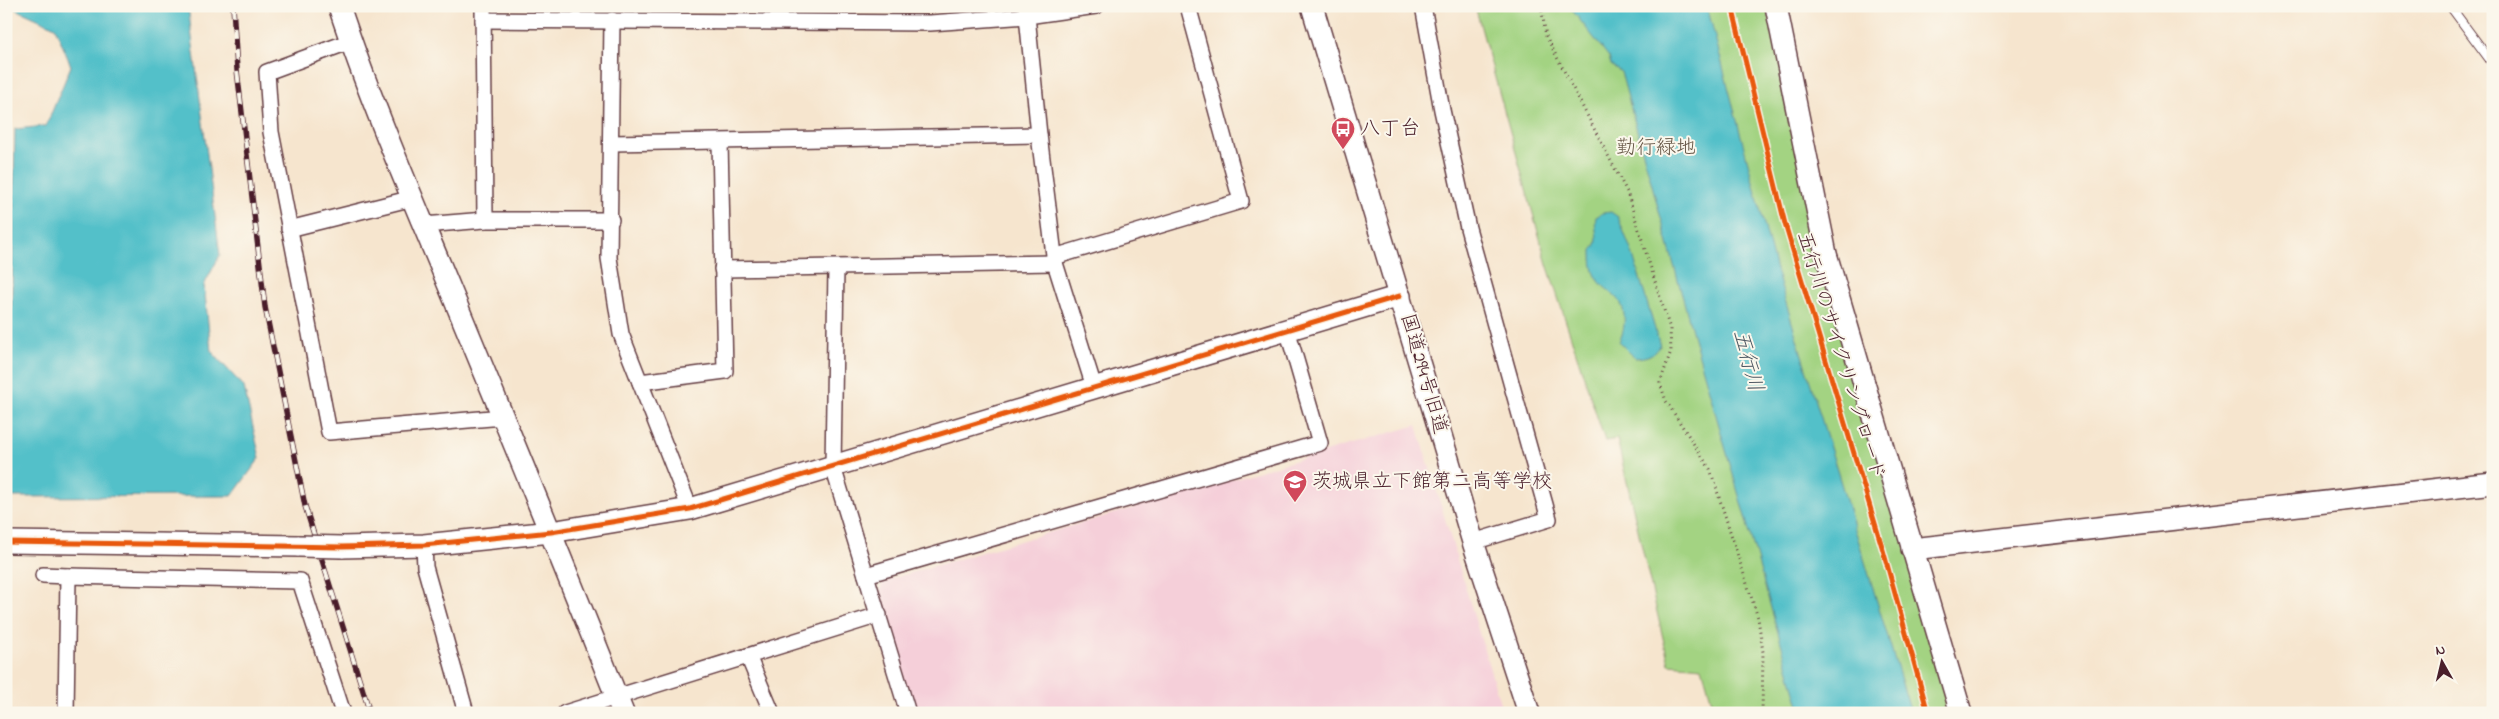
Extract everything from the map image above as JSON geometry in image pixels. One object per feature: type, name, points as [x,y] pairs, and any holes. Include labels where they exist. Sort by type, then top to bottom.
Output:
[{"type":"street","points":[[339,6],[350,41],[413,198],[551,532],[620,705]]},
{"type":"street","points":[[485,220],[483,13],[612,20],[930,23],[1026,11],[1096,6]]},
{"type":"street","points":[[722,269],[836,268],[1054,260],[1241,201],[1188,6]]},
{"type":"street","name":"国道294号旧道","points":[[1312,6],[1473,542],[1529,713]]},
{"type":"street","points":[[1423,6],[1442,110],[1468,228],[1549,519],[1473,542]]},
{"type":"street","points":[[1776,6],[1826,254],[1961,713]]},
{"type":"street","points":[[1026,11],[1038,135],[1054,260],[1094,387]]},
{"type":"street","points":[[612,20],[610,258],[621,334],[690,509]]},
{"type":"street","points":[[350,41],[267,72],[271,132],[329,432],[503,417]]},
{"type":"street","points":[[612,143],[1038,135]]},
{"type":"street","points":[[640,382],[725,371],[720,142]]},
{"type":"street","points":[[290,229],[413,198]]},
{"type":"street","points":[[424,225],[485,220],[611,220]]},
{"type":"street","points":[[836,268],[833,466],[908,713]]},
{"type":"street","points":[[6,542],[342,547],[424,546],[551,532],[690,509],[1400,296]]},
{"type":"street","points":[[866,575],[1320,443],[1287,329]]},
{"type":"street","points":[[1912,549],[2493,483]]},
{"type":"street","points":[[424,546],[425,567],[466,713]]},
{"type":"street","points":[[43,575],[300,581],[343,713]]},
{"type":"street","points":[[66,713],[68,576]]},
{"type":"street","points":[[565,713],[620,705],[748,656],[879,615]]},
{"type":"street","points":[[748,656],[772,713]]},
{"type":"lane","points":[[2450,6],[2493,64]]},
{"type":"path","points":[[1541,6],[1546,36],[1627,192],[1636,219],[1670,329],[1671,351],[1660,383],[1666,401],[1710,469],[1758,618],[1763,652],[1762,713]]},
{"type":"shaded area","name":"茨城県立下館第二高等学校","points":[[1417,425],[1503,713],[911,713],[879,593],[883,581]]},
{"type":"green space","name":"勤行緑地","points":[[1475,6],[1766,6],[1951,713],[1715,713],[1702,667],[1669,664],[1617,439],[1605,441],[1547,264]]},
{"type":"water","points":[[9,6],[188,6],[220,255],[204,285],[211,351],[244,387],[260,458],[232,496],[8,497],[15,129],[46,126],[71,66],[55,27]]},
{"type":"water","name":"五行川","points":[[1571,6],[1707,6],[1776,270],[1911,713],[1801,713],[1692,331],[1621,72],[1611,65],[1609,57],[1572,10]]},
{"type":"water","points":[[1611,212],[1618,217],[1633,255],[1660,346],[1652,354],[1646,356],[1635,358],[1619,342],[1623,332],[1624,321],[1622,305],[1603,286],[1593,268],[1592,250],[1597,239],[1596,217],[1603,213]]},
{"type":"railway","points":[[233,6],[237,70],[265,307],[305,506],[370,713]]},
{"type":"cycle path","name":"五行川のサイクリングロード","points":[[1732,6],[1785,224],[1883,550],[1928,713]]},
{"type":"cycle path","points":[[6,542],[342,547],[424,545],[551,532],[690,509],[1400,296]]},
{"type":"place","name":"八丁台","points":[[1343,150]]},
{"type":"place","name":"茨城県立下館第二高等学校","points":[[1295,503]]}]
